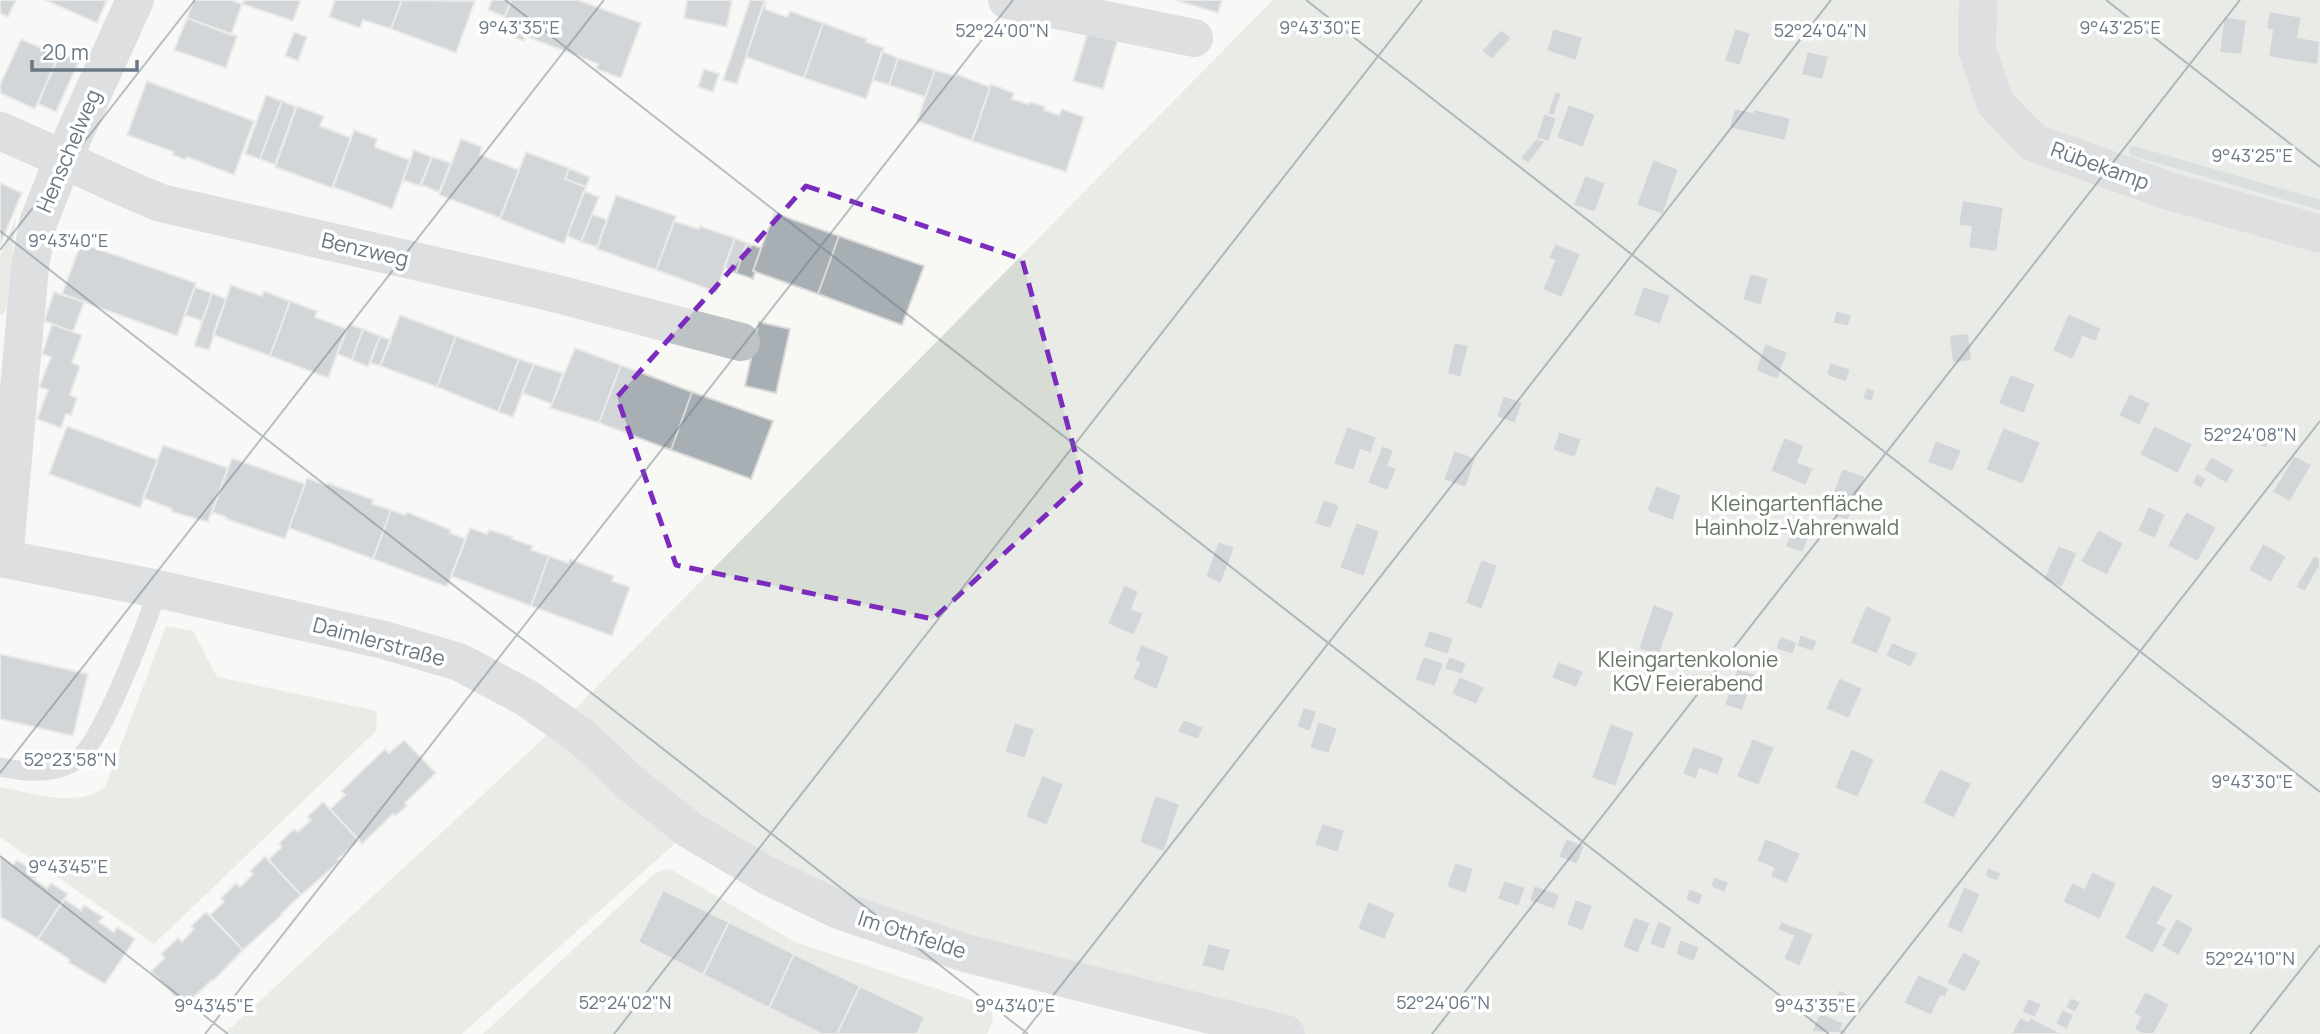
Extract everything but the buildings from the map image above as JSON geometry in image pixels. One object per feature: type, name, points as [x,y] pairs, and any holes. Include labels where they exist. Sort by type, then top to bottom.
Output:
[{"type":"street","name":"Henschelweg","points":[[2,559],[30,266],[38,223],[64,157],[135,0]]},
{"type":"street","points":[[1007,0],[1194,38]]},
{"type":"street","name":"Rübekamp","points":[[1978,0],[1977,49],[1995,103],[2034,142],[2169,191],[2320,234]]},
{"type":"street","name":"Benzweg","points":[[0,131],[64,157],[105,180],[161,203],[550,292],[741,342]]},
{"type":"street","name":"Daimlerstraße","points":[[2,559],[158,589],[384,640],[459,663],[527,698],[583,738]]},
{"type":"street","name":"Im Othfelde","points":[[583,738],[634,786],[690,830],[766,875],[841,911],[965,953],[1286,1034]]},
{"type":"lane","points":[[0,767],[43,772],[75,761],[95,737],[144,632],[158,589]]},
{"type":"highlighted area","points":[[806,186],[1022,259],[1083,481],[933,619],[676,565],[617,397]]},
{"type":"green space","name":"Kleingartenfläche Hainholz-Vahrenwald","points":[[1273,0],[2320,0],[2320,1034],[1286,1034],[965,953],[690,830],[462,1034],[224,1034],[572,712]]},
{"type":"green space","points":[[16,217],[7,308],[0,315],[0,255]]},
{"type":"green space","points":[[166,626],[193,631],[217,677],[377,711],[376,731],[154,944],[0,837],[0,787],[54,798],[68,798],[94,794],[105,787]]},
{"type":"green space","points":[[670,869],[795,942],[983,1004],[992,1013],[993,1020],[987,1034],[483,1034],[655,873]]},
{"type":"waterway","points":[[2134,151],[2320,205]]},
{"type":"park label","name":"Kleingartenkolonie KGV Feierabend","points":[[1688,672]]}]
